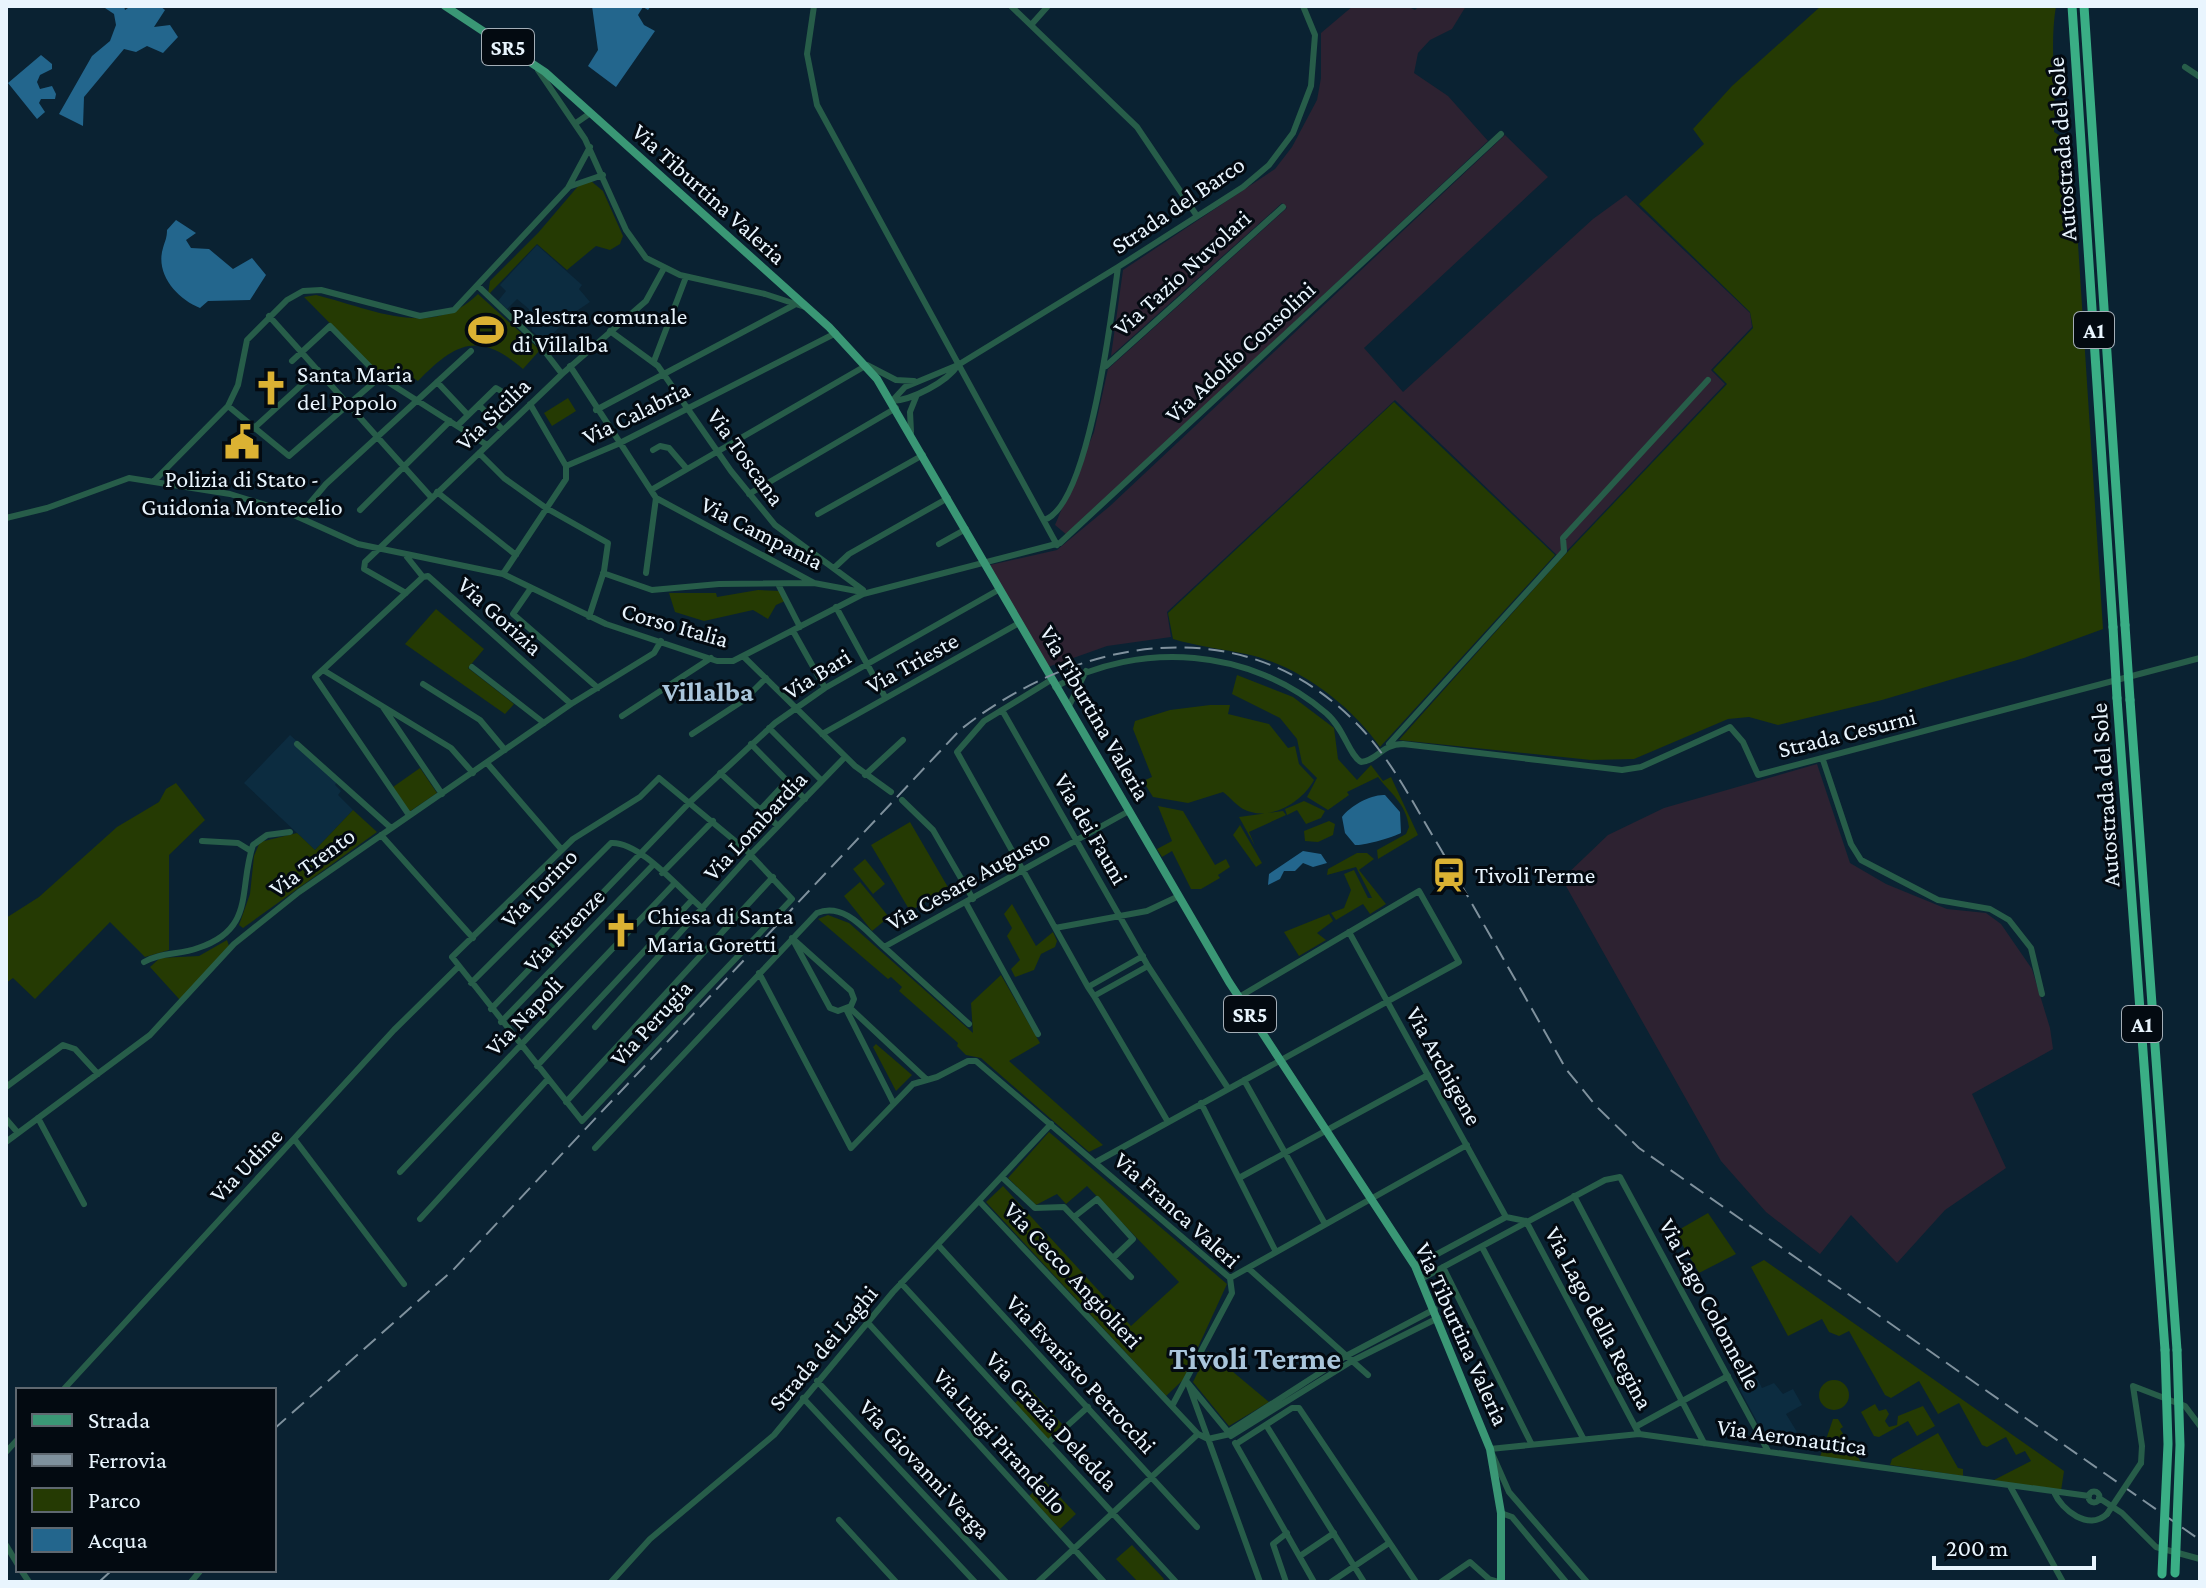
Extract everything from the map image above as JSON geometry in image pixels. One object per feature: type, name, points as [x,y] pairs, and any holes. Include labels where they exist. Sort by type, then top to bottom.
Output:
[{"type":"highway","name":"Autostrada del Sole","points":[[2072,6],[2117,698],[2165,1350],[2168,1444],[2162,1578]]},
{"type":"highway","name":"Autostrada del Sole","points":[[2084,6],[2177,1350],[2180,1445],[2175,1578]]},
{"type":"main road","name":"Via Tiburtina Valeria","points":[[445,6],[524,57],[808,308],[867,365],[894,404],[1067,709],[1239,997],[1415,1266],[1490,1449],[1501,1513],[1500,1582]]},
{"type":"street","points":[[814,6],[807,54],[814,98],[1057,545]]},
{"type":"street","points":[[1011,6],[1137,127],[1197,216]]},
{"type":"street","points":[[1031,25],[1048,6]]},
{"type":"street","name":"Strada del Barco","points":[[894,404],[901,389],[958,365],[1118,267],[1262,171],[1293,133],[1304,110],[1313,72],[1315,32],[1303,6]]},
{"type":"street","points":[[524,57],[549,83],[576,123],[634,244],[648,260],[663,270],[686,277],[775,296],[808,308]]},
{"type":"street","points":[[2185,67],[2200,77]]},
{"type":"street","points":[[576,123],[589,114]]},
{"type":"street","name":"Via Adolfo Consolini","points":[[986,563],[1057,545],[1501,134]]},
{"type":"street","points":[[154,481],[228,406],[238,385],[247,340],[269,316],[296,295],[313,290],[417,315],[436,316],[456,309],[568,188],[590,147]]},
{"type":"street","points":[[583,164],[598,165]]},
{"type":"street","points":[[568,188],[586,178],[603,175]]},
{"type":"street","name":"Via Tazio Nuvolari","points":[[1106,366],[1283,207]]},
{"type":"street","points":[[1044,520],[1056,513],[1083,454],[1106,366],[1118,267]]},
{"type":"street","name":"Via Sicilia","points":[[376,548],[570,366],[648,299],[663,270]]},
{"type":"street","points":[[654,361],[686,277]]},
{"type":"street","points":[[765,294],[772,288],[774,278]]},
{"type":"street","points":[[479,287],[539,344],[562,374]]},
{"type":"street","points":[[765,294],[785,288]]},
{"type":"street","points":[[775,296],[785,288]]},
{"type":"street","points":[[596,410],[794,305]]},
{"type":"street","points":[[269,316],[404,467],[434,494],[516,555]]},
{"type":"street","points":[[292,361],[330,326],[380,377],[487,445]]},
{"type":"street","name":"Via Toscana","points":[[610,331],[654,361],[717,452],[778,528],[866,593]]},
{"type":"street","name":"Via Calabria","points":[[503,574],[567,477],[566,466],[618,444],[836,333]]},
{"type":"street","points":[[298,517],[326,484],[471,351]]},
{"type":"street","points":[[651,490],[867,365],[896,380],[920,381]]},
{"type":"street","name":"Strada del Barco","points":[[894,404],[918,394],[958,365]]},
{"type":"street","name":"Via Campania","points":[[570,366],[656,498],[814,583],[866,593]]},
{"type":"street","points":[[253,429],[318,370]]},
{"type":"street","points":[[228,406],[283,455],[294,453],[380,377]]},
{"type":"street","points":[[1168,1122],[1088,987],[957,752],[972,732],[1002,710],[1086,671],[1118,661],[1153,657],[1207,659],[1270,677],[1310,700],[1342,729],[1359,761],[1368,761],[1389,744],[1564,551],[1563,538],[1708,380]]},
{"type":"street","points":[[437,382],[468,415]]},
{"type":"street","points":[[457,426],[497,387],[508,395]]},
{"type":"street","points":[[912,435],[910,412],[918,394]]},
{"type":"street","points":[[530,404],[566,466]]},
{"type":"street","points":[[749,494],[894,404]]},
{"type":"street","points":[[479,405],[503,430]]},
{"type":"street","points":[[360,510],[450,421]]},
{"type":"street","points":[[653,450],[660,446],[669,448],[687,469]]},
{"type":"street","points":[[479,453],[504,478],[546,508],[608,543],[603,573],[589,617]]},
{"type":"street","points":[[818,514],[923,455]]},
{"type":"street","name":"Corso Italia","points":[[6,518],[47,508],[127,478],[244,497],[347,540],[407,557],[503,574],[589,617],[728,662],[744,657],[866,593],[986,563]]},
{"type":"street","points":[[646,573],[656,498]]},
{"type":"street","points":[[834,568],[849,554],[948,498]]},
{"type":"street","points":[[939,544],[966,529]]},
{"type":"street","points":[[394,532],[396,553]]},
{"type":"street","points":[[376,548],[364,568],[406,593]]},
{"type":"street","name":"Via Gorizia","points":[[407,557],[571,704]]},
{"type":"street","points":[[409,815],[315,677],[425,576],[429,561]]},
{"type":"street","points":[[603,573],[654,591],[724,584],[779,586],[814,583]]},
{"type":"street","points":[[779,586],[800,627]]},
{"type":"street","points":[[531,588],[513,614],[598,688]]},
{"type":"street","name":"Via Bari","points":[[491,1009],[690,802],[769,728],[825,688],[1000,589]]},
{"type":"street","points":[[836,607],[885,697]]},
{"type":"street","name":"Via Trieste","points":[[822,734],[1019,623]]},
{"type":"street","points":[[793,631],[825,688]]},
{"type":"street","name":"Via Trento","points":[[6,1142],[16,1130],[38,1118],[156,1030],[243,936],[409,815],[571,704],[654,653],[661,641]]},
{"type":"street","points":[[744,657],[845,757],[891,792]]},
{"type":"street","points":[[622,716],[711,658]]},
{"type":"street","name":"Strada Cesurni","points":[[1389,744],[1622,770],[1641,767],[1730,727],[1743,742],[1758,775],[2200,658]]},
{"type":"street","points":[[472,667],[544,723]]},
{"type":"street","points":[[323,670],[456,751],[473,773]]},
{"type":"street","points":[[1067,709],[1086,671]]},
{"type":"street","points":[[692,734],[744,700],[766,678]]},
{"type":"street","points":[[1055,687],[1080,682]]},
{"type":"street","points":[[423,684],[480,720],[505,750]]},
{"type":"street","points":[[382,705],[442,794]]},
{"type":"street","name":"Via dei Fauni","points":[[1002,710],[1148,966],[1228,1088]]},
{"type":"street","points":[[769,728],[822,781]]},
{"type":"street","points":[[865,775],[903,740]]},
{"type":"street","points":[[297,744],[391,828]]},
{"type":"street","points":[[751,744],[805,799]]},
{"type":"street","name":"Via Lombardia","points":[[595,1027],[750,855],[845,757]]},
{"type":"street","points":[[1823,760],[1851,844],[1861,860],[1938,900],[1990,909],[2009,920],[2031,948],[2042,994]]},
{"type":"street","points":[[487,763],[562,850]]},
{"type":"street","points":[[720,773],[778,826]]},
{"type":"street","name":"Via Udine","points":[[65,1388],[455,964],[453,955],[562,850],[595,823],[640,797],[659,778]]},
{"type":"street","name":"Via Perugia","points":[[566,1102],[581,1120],[586,1119],[792,897],[713,821],[659,778]]},
{"type":"street","points":[[760,810],[787,781]]},
{"type":"street","points":[[902,800],[933,830],[1038,1034]]},
{"type":"street","name":"Via Cesare Augusto","points":[[595,1148],[815,914],[833,909],[850,917],[884,947],[1129,811]]},
{"type":"street","points":[[662,873],[713,821]]},
{"type":"street","points":[[144,962],[158,955],[204,946],[233,927],[245,899],[251,851],[262,837],[290,832]]},
{"type":"street","points":[[381,835],[473,938]]},
{"type":"street","points":[[202,841],[238,843],[251,851]]},
{"type":"street","name":"Via Torino","points":[[471,983],[604,847],[618,843],[641,854]]},
{"type":"street","points":[[641,854],[703,909]]},
{"type":"street","name":"Via Firenze","points":[[501,1022],[654,864]]},
{"type":"street","points":[[455,964],[566,1102],[773,877]]},
{"type":"street","name":"Via Napoli","points":[[400,1172],[674,884]]},
{"type":"street","points":[[1096,1162],[1459,962],[1419,891],[1239,997]]},
{"type":"street","points":[[1055,928],[1155,908],[1179,896]]},
{"type":"street","points":[[537,1066],[692,900]]},
{"type":"street","points":[[233,927],[243,936]]},
{"type":"street","name":"Via Archigene","points":[[1349,932],[1506,1217]]},
{"type":"street","points":[[792,938],[853,994],[854,1002],[847,1008],[830,1008],[792,938]]},
{"type":"street","points":[[884,947],[969,1024]]},
{"type":"street","points":[[1088,987],[1143,956]]},
{"type":"street","points":[[811,973],[823,966]]},
{"type":"street","points":[[1094,996],[1148,966]]},
{"type":"street","points":[[759,973],[851,1148],[893,1102],[913,1084],[926,1079],[847,1008]]},
{"type":"street","points":[[847,1008],[893,1102]]},
{"type":"street","points":[[6,1087],[63,1045],[75,1049],[98,1074]]},
{"type":"street","name":"Via Franca Valeri","points":[[926,1079],[937,1077],[966,1062],[976,1061],[1230,1278],[1232,1293],[1172,1406]]},
{"type":"street","points":[[1239,1178],[1428,1075]]},
{"type":"street","points":[[420,1219],[548,1079]]},
{"type":"street","points":[[1244,1080],[1325,1224]]},
{"type":"street","points":[[1201,1103],[1276,1252]]},
{"type":"street","points":[[38,1118],[84,1204]]},
{"type":"street","points":[[6,1119],[16,1130]]},
{"type":"street","name":"Strada dei Laghi","points":[[611,1582],[657,1533],[760,1449],[901,1283],[1051,1124]]},
{"type":"street","points":[[6,1132],[16,1130]]},
{"type":"street","points":[[295,1140],[404,1284]]},
{"type":"street","points":[[1230,1278],[1467,1145]]},
{"type":"street","name":"Via Lago Colonnelle","points":[[1574,1196],[1618,1176],[1768,1451]]},
{"type":"street","points":[[1003,1178],[1031,1206],[1042,1210],[1060,1205],[1131,1277]]},
{"type":"street","points":[[1421,1279],[1574,1196],[1704,1443]]},
{"type":"street","points":[[1074,1217],[1097,1199],[1133,1239],[1113,1258]]},
{"type":"street","name":"Via Cecco Angiolieri","points":[[980,1202],[1198,1434]]},
{"type":"street","points":[[1415,1266],[1506,1217],[1526,1221]]},
{"type":"street","name":"Via Lago della Regina","points":[[1526,1221],[1638,1430]]},
{"type":"street","name":"Via Evaristo Petrocchi","points":[[939,1246],[1197,1527]]},
{"type":"street","points":[[1482,1247],[1583,1438]]},
{"type":"street","points":[[1443,1267],[1531,1443]]},
{"type":"street","points":[[1232,1293],[1245,1270]]},
{"type":"street","points":[[1245,1270],[1368,1375]]},
{"type":"street","name":"Via Grazia Deledda","points":[[901,1283],[1176,1582]]},
{"type":"street","points":[[1038,1582],[1198,1434],[1208,1439],[1230,1434],[1349,1359],[1436,1313]]},
{"type":"street","name":"Via Luigi Pirandello","points":[[869,1324],[1104,1582]]},
{"type":"street","points":[[1638,1430],[1728,1376]]},
{"type":"street","name":"Via Giovanni Verga","points":[[817,1381],[1006,1582]]},
{"type":"street","points":[[1187,1382],[1230,1434],[1314,1582]]},
{"type":"street","points":[[1187,1382],[1260,1582]]},
{"type":"street","points":[[2054,1492],[2062,1504],[2084,1520],[2098,1521],[2107,1514],[2141,1463],[2142,1446],[2133,1386],[2185,1406],[2200,1426]]},
{"type":"street","points":[[803,1398],[975,1582]]},
{"type":"street","points":[[1048,1443],[1088,1407]]},
{"type":"street","points":[[1236,1444],[1298,1407],[1416,1582]]},
{"type":"street","points":[[1266,1425],[1364,1582]]},
{"type":"street","name":"Via Aeronautica","points":[[1490,1449],[1638,1430],[1704,1443],[2054,1492],[2089,1496],[2095,1491],[2099,1498],[2122,1513],[2156,1547],[2200,1559]]},
{"type":"street","points":[[1490,1449],[1507,1490],[1587,1582]]},
{"type":"street","points":[[2010,1486],[2063,1582]]},
{"type":"street","points":[[1512,1517],[1525,1510]]},
{"type":"street","points":[[1501,1513],[1512,1517],[1566,1582]]},
{"type":"street","points":[[839,1520],[896,1582]]},
{"type":"street","points":[[1286,1582],[1273,1544],[1287,1533]]},
{"type":"street","points":[[1300,1556],[1334,1533]]},
{"type":"street","points":[[1331,1582],[1389,1543]]},
{"type":"street","points":[[1441,1582],[1470,1562],[1489,1579],[1500,1582]]},
{"type":"shaded area","points":[[1353,6],[1407,6],[1415,10],[1419,6],[1466,6],[1452,29],[1430,40],[1418,53],[1414,73],[1448,96],[1488,141],[1067,535],[1055,525],[1094,432],[1108,369],[1287,208],[1282,203],[1111,356],[1123,270],[1275,169],[1292,147],[1317,100],[1321,78],[1321,33]]},
{"type":"shaded area","points":[[1505,135],[1548,177],[1364,348],[1403,392],[1593,219],[1626,195],[1750,313],[1752,327],[1711,370],[1725,384],[1560,558],[1395,400],[1167,612],[1171,637],[1107,646],[1048,667],[990,565],[1057,550],[1110,506]]},
{"type":"shaded area","points":[[537,245],[582,285],[579,289],[590,302],[572,314],[545,342],[532,331],[529,309],[517,299],[507,309],[498,301],[506,291],[500,285]]},
{"type":"shaded area","points":[[290,735],[339,779],[335,785],[341,791],[338,795],[353,810],[315,850],[244,783]]},
{"type":"shaded area","points":[[1817,764],[1850,863],[1886,884],[1947,909],[1986,913],[2001,924],[2032,969],[2050,1028],[2053,1049],[1972,1094],[2006,1168],[1945,1210],[1897,1263],[1851,1215],[1820,1254],[1766,1212],[1721,1161],[1562,879],[1608,835],[1664,808]]},
{"type":"shaded area","points":[[1757,1378],[1762,1388],[1774,1383],[1783,1394],[1793,1389],[1802,1405],[1786,1414],[1797,1432],[1773,1445],[1769,1444],[1739,1388]]},
{"type":"green space","points":[[1821,6],[2056,6],[2053,37],[2054,132],[2067,140],[2070,191],[2076,213],[2103,629],[2024,658],[1882,700],[1778,725],[1749,717],[1728,719],[1634,759],[1591,760],[1399,740],[1558,562],[1727,384],[1713,370],[1753,328],[1750,312],[1639,204],[1704,144],[1693,129],[1732,86]]},
{"type":"green space","points":[[591,181],[603,191],[623,236],[620,244],[610,250],[596,246],[567,270],[537,244],[490,293],[492,296],[488,294],[490,281],[538,233],[579,185]]},
{"type":"green space","points":[[478,294],[540,350],[523,369],[493,349],[468,346],[444,357],[418,381],[395,367],[386,374],[377,371],[304,297],[316,295],[380,313],[421,318],[441,316],[460,308]]},
{"type":"green space","points":[[568,398],[576,411],[552,426],[544,413]]},
{"type":"green space","points":[[1394,402],[1555,555],[1380,747],[1338,702],[1285,667],[1246,654],[1173,639],[1168,613]]},
{"type":"green space","points":[[758,590],[780,591],[785,601],[776,605],[768,619],[753,610],[704,621],[675,612],[669,593],[716,593],[717,597]]},
{"type":"green space","points":[[436,609],[484,649],[468,668],[514,704],[505,714],[405,644]]},
{"type":"green space","points":[[1237,675],[1293,697],[1334,728],[1338,759],[1357,780],[1371,765],[1383,781],[1391,777],[1418,835],[1378,859],[1377,850],[1406,834],[1409,827],[1401,805],[1378,777],[1347,792],[1349,795],[1328,810],[1307,797],[1317,778],[1302,763],[1297,739],[1280,718],[1232,694]]},
{"type":"green space","points":[[1230,705],[1228,714],[1269,724],[1288,748],[1295,746],[1299,764],[1314,780],[1309,788],[1284,808],[1264,813],[1243,809],[1223,792],[1188,803],[1153,797],[1143,781],[1152,777],[1133,729],[1135,721],[1170,710]]},
{"type":"green space","points":[[420,768],[437,793],[409,812],[393,787]]},
{"type":"green space","points":[[176,783],[205,820],[169,855],[169,950],[145,957],[110,922],[35,999],[13,978],[6,983],[6,918],[39,897],[117,827],[159,802],[166,789]]},
{"type":"green space","points":[[1304,801],[1325,811],[1321,818],[1306,824],[1297,810],[1287,815],[1285,809]]},
{"type":"green space","points":[[1158,806],[1183,811],[1215,865],[1226,859],[1230,867],[1218,875],[1220,878],[1201,889],[1191,889],[1172,851],[1162,857],[1157,849],[1172,841]]},
{"type":"green space","points":[[353,810],[377,832],[243,928],[239,925],[250,894],[254,856],[260,842],[297,833],[315,850]]},
{"type":"green space","points":[[1283,811],[1286,815],[1249,832],[1255,846],[1239,817]]},
{"type":"green space","points":[[1329,821],[1335,824],[1333,835],[1318,842],[1305,841],[1304,831]]},
{"type":"green space","points":[[910,822],[949,889],[910,911],[871,845]]},
{"type":"green space","points":[[1240,825],[1262,863],[1256,867],[1233,835]]},
{"type":"green space","points":[[1357,853],[1367,853],[1374,859],[1359,870],[1386,904],[1370,914],[1363,904],[1336,920],[1331,913],[1344,908],[1351,890],[1344,874],[1354,870],[1368,898],[1372,898],[1356,867],[1327,875],[1328,869]]},
{"type":"green space","points":[[865,859],[885,884],[873,894],[853,869]]},
{"type":"green space","points":[[860,882],[889,917],[872,931],[844,896]]},
{"type":"green space","points":[[1012,904],[1036,946],[1053,932],[1057,941],[1055,947],[1041,954],[1034,970],[1015,977],[1011,969],[1020,960],[1007,936],[1012,928],[1004,914]]},
{"type":"green space","points":[[1329,914],[1333,921],[1317,933],[1326,940],[1299,956],[1284,932]]},
{"type":"green space","points":[[828,915],[849,923],[973,1033],[971,1003],[1001,975],[1040,1043],[1009,1061],[1103,1145],[1089,1152],[981,1058],[966,1055],[957,1046],[958,1043],[899,991],[902,987],[891,977],[888,979],[818,919]]},
{"type":"green space","points":[[227,940],[229,946],[180,1000],[150,967],[160,958],[199,956]]},
{"type":"green space","points":[[876,1044],[912,1075],[896,1091],[873,1047]]},
{"type":"green space","points":[[1049,1132],[1227,1284],[1183,1380],[1166,1396],[986,1202],[1003,1186],[1131,1326],[1179,1282],[1087,1186],[1066,1204],[1057,1194],[1036,1205],[1008,1178]]},
{"type":"green space","points":[[1708,1213],[1736,1254],[1699,1273],[1675,1232]]},
{"type":"green space","points":[[1764,1260],[2064,1471],[2061,1491],[1992,1481],[2031,1461],[2025,1451],[2016,1455],[2006,1437],[1987,1447],[1982,1445],[1959,1403],[1938,1414],[1919,1381],[1891,1398],[1885,1395],[1849,1331],[1839,1336],[1829,1332],[1822,1319],[1788,1336],[1751,1267]]},
{"type":"green space","points":[[1208,1351],[1269,1402],[1229,1426],[1193,1382]]},
{"type":"green space","points":[[1834,1380],[1845,1384],[1849,1395],[1845,1406],[1834,1410],[1823,1406],[1819,1395],[1823,1384]]},
{"type":"green space","points":[[1030,1389],[1063,1425],[1048,1439],[1015,1403]]},
{"type":"green space","points":[[1875,1404],[1879,1411],[1886,1409],[1889,1414],[1885,1421],[1889,1427],[1897,1425],[1898,1416],[1923,1406],[1935,1426],[1917,1436],[1908,1421],[1879,1437],[1874,1436],[1861,1412]]},
{"type":"green space","points":[[1833,1419],[1838,1419],[1843,1427],[1840,1429],[1861,1462],[1820,1457]]},
{"type":"green space","points":[[1938,1433],[1958,1468],[1963,1469],[1963,1476],[1890,1465],[1892,1459]]},
{"type":"green space","points":[[1045,1481],[1076,1514],[1060,1529],[1029,1496]]},
{"type":"green space","points":[[1132,1545],[1164,1579],[1161,1582],[1138,1582],[1116,1559]]},
{"type":"water","points":[[102,6],[124,6],[125,10],[131,6],[160,6],[165,10],[154,27],[170,25],[178,37],[163,53],[147,46],[136,52],[124,49],[84,97],[83,126],[59,114],[92,56],[110,41],[116,25],[114,14]]},
{"type":"water","points":[[592,6],[651,6],[648,10],[643,7],[638,15],[644,25],[655,31],[616,87],[588,66],[598,50]]},
{"type":"water","points":[[41,55],[52,64],[52,69],[40,75],[37,82],[40,89],[52,86],[56,94],[55,99],[41,99],[39,103],[45,112],[37,119],[8,83]]},
{"type":"water","points":[[176,220],[196,233],[186,240],[191,248],[209,249],[233,269],[252,258],[266,275],[250,300],[208,301],[200,308],[176,292],[165,276],[161,258],[167,230]]},
{"type":"water","points":[[1385,795],[1400,812],[1401,833],[1355,845],[1345,833],[1342,817],[1361,802]]},
{"type":"water","points":[[1303,851],[1321,854],[1327,863],[1313,867],[1303,863],[1295,871],[1284,871],[1280,879],[1268,885],[1269,874]]},
{"type":"railway","points":[[276,1427],[453,1270],[960,730],[1007,698],[1057,673],[1109,656],[1162,648],[1215,650],[1266,663],[1315,689],[1372,741],[1412,801],[1566,1069],[1596,1106],[1639,1148],[2200,1540]]},
{"type":"railway","points":[[99,1582],[110,1572]]},
{"type":"place","name":"Palestra comunale di Villalba","points":[[486,330]]},
{"type":"place","name":"Santa Maria del Popolo","points":[[271,388]]},
{"type":"place","name":"Polizia di Stato - Guidonia Montecelio","points":[[242,442]]},
{"type":"place","name":"Tivoli Terme","points":[[1449,875]]},
{"type":"place","name":"Chiesa di Santa Maria Goretti","points":[[621,930]]},
{"type":"district","name":"Villalba","points":[[708,691]]},
{"type":"district","name":"Tivoli Terme","points":[[1255,1358]]}]
